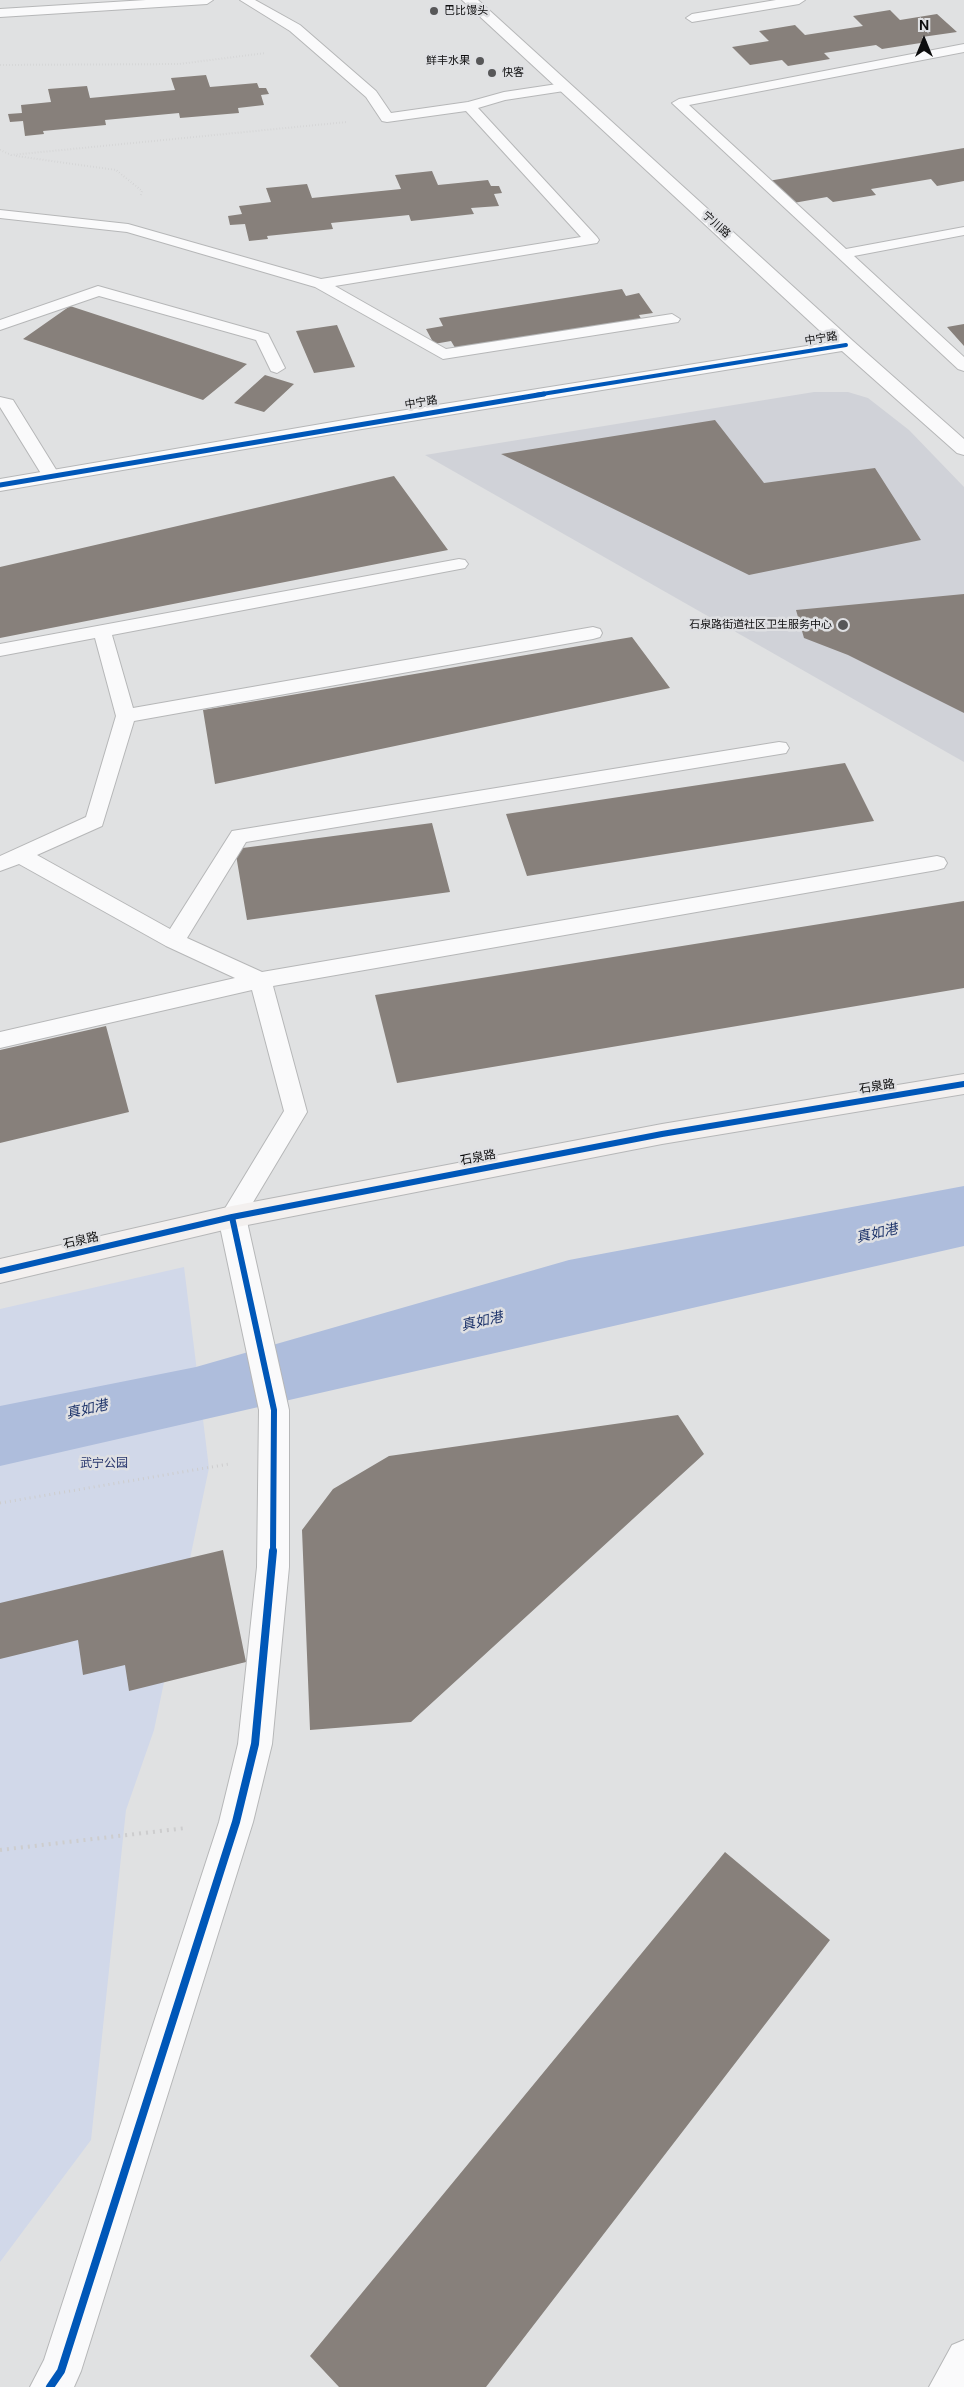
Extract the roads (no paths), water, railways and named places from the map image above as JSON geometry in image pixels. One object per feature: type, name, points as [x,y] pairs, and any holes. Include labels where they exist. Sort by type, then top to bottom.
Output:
[{"type":"street","name":"宁川路","points":[[469,0],[846,345],[964,449]]},
{"type":"street","name":"中宁路","points":[[0,486],[362,423],[846,345]]},
{"type":"street","name":"石泉路","points":[[0,1271],[232,1217],[662,1134],[964,1084]]},
{"type":"street","points":[[50,2387],[60,2371],[236,1822],[255,1744],[273,1567],[274,1410],[232,1217]]},
{"type":"lane","points":[[0,13],[207,0]]},
{"type":"lane","points":[[246,0],[295,28],[371,94],[387,118],[469,106],[504,96],[564,87]]},
{"type":"lane","points":[[692,18],[799,0]]},
{"type":"lane","points":[[964,48],[679,103],[964,366]]},
{"type":"lane","points":[[320,284],[592,240],[469,106]]},
{"type":"lane","points":[[0,214],[128,228],[320,284],[443,354],[672,319]]},
{"type":"lane","points":[[842,254],[964,231]]},
{"type":"lane","points":[[0,324],[98,292],[262,337],[277,368]]},
{"type":"lane","points":[[0,402],[7,403],[51,476]]},
{"type":"lane","points":[[0,650],[459,564]]},
{"type":"lane","points":[[0,864],[95,821],[126,716],[102,631]]},
{"type":"lane","points":[[126,716],[593,634]]},
{"type":"lane","points":[[174,941],[239,836],[779,748]]},
{"type":"lane","points":[[20,855],[174,941],[260,980]]},
{"type":"lane","points":[[0,1040],[260,980],[938,863]]},
{"type":"lane","points":[[232,1217],[296,1112],[260,980]]},
{"type":"lane","points":[[946,2387],[964,2357]]},
{"type":"water","name":"真如港","points":[[964,1186],[964,1246],[0,1466],[0,1406],[196,1367],[569,1260]]},
{"type":"place","name":"巴比馒头","points":[[434,11]]},
{"type":"place","name":"鲜丰水果","points":[[480,61]]},
{"type":"place","name":"快客","points":[[492,73]]},
{"type":"place","name":"石泉路街道社区卫生服务中心","points":[[843,625]]},
{"type":"park label","name":"武宁公园","points":[[104,1464]]}]
